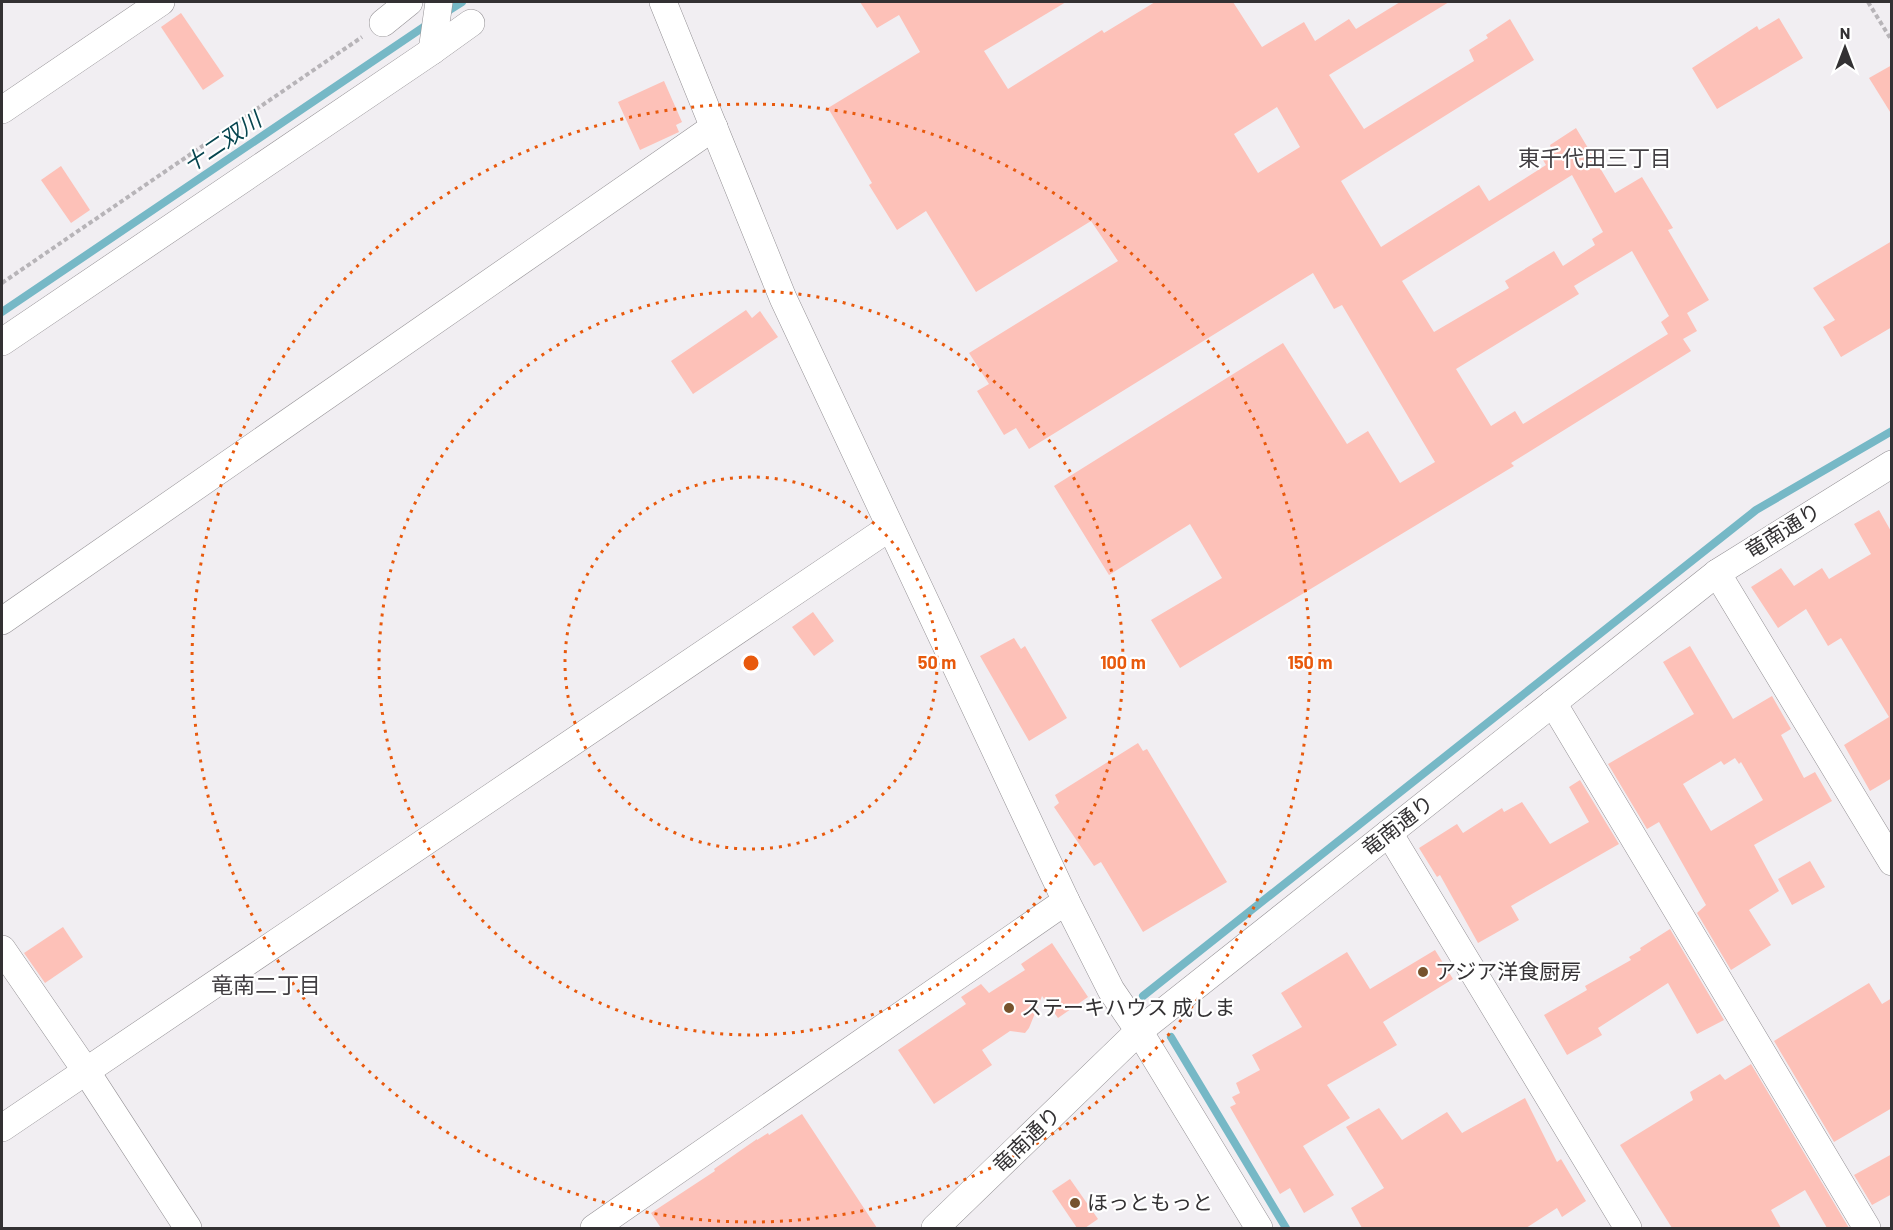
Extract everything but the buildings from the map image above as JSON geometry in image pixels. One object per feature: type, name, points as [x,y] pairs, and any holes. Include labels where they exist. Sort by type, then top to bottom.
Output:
[{"type":"street","points":[[2,110],[161,2]]},
{"type":"street","points":[[383,23],[409,2]]},
{"type":"street","points":[[432,51],[439,2]]},
{"type":"street","points":[[663,2],[783,298],[1066,901],[1111,990],[1139,1031],[1259,1228]]},
{"type":"street","points":[[2,342],[471,23]]},
{"type":"street","points":[[2,621],[714,127]]},
{"type":"street","name":"竜南通り","points":[[935,1228],[1139,1031],[1717,573],[1890,467]]},
{"type":"street","points":[[2,1128],[889,528]]},
{"type":"street","points":[[1717,573],[1892,862]]},
{"type":"street","points":[[1553,704],[1867,1228]]},
{"type":"street","points":[[1389,833],[1628,1228]]},
{"type":"street","points":[[594,1228],[1066,901]]},
{"type":"street","points":[[2,949],[86,1071],[188,1228]]},
{"type":"path","points":[[1868,2],[1892,41]]},
{"type":"path","points":[[2,283],[383,23]]},
{"type":"waterway","name":"十二双川","points":[[443,14],[462,2]]},
{"type":"waterway","name":"十二双川","points":[[2,312],[428,24]]},
{"type":"waterway","points":[[1143,996],[1756,510],[1892,431]]},
{"type":"waterway","points":[[1171,1037],[1286,1228]]},
{"type":"place","name":"アジア洋食厨房","points":[[1423,972]]},
{"type":"place","name":"ステーキハウス 成しま","points":[[1009,1008]]},
{"type":"place","name":"ほっともっと","points":[[1075,1203]]},
{"type":"district","name":"東千代田三丁目","points":[[1595,158]]},
{"type":"district","name":"竜南二丁目","points":[[266,985]]}]
